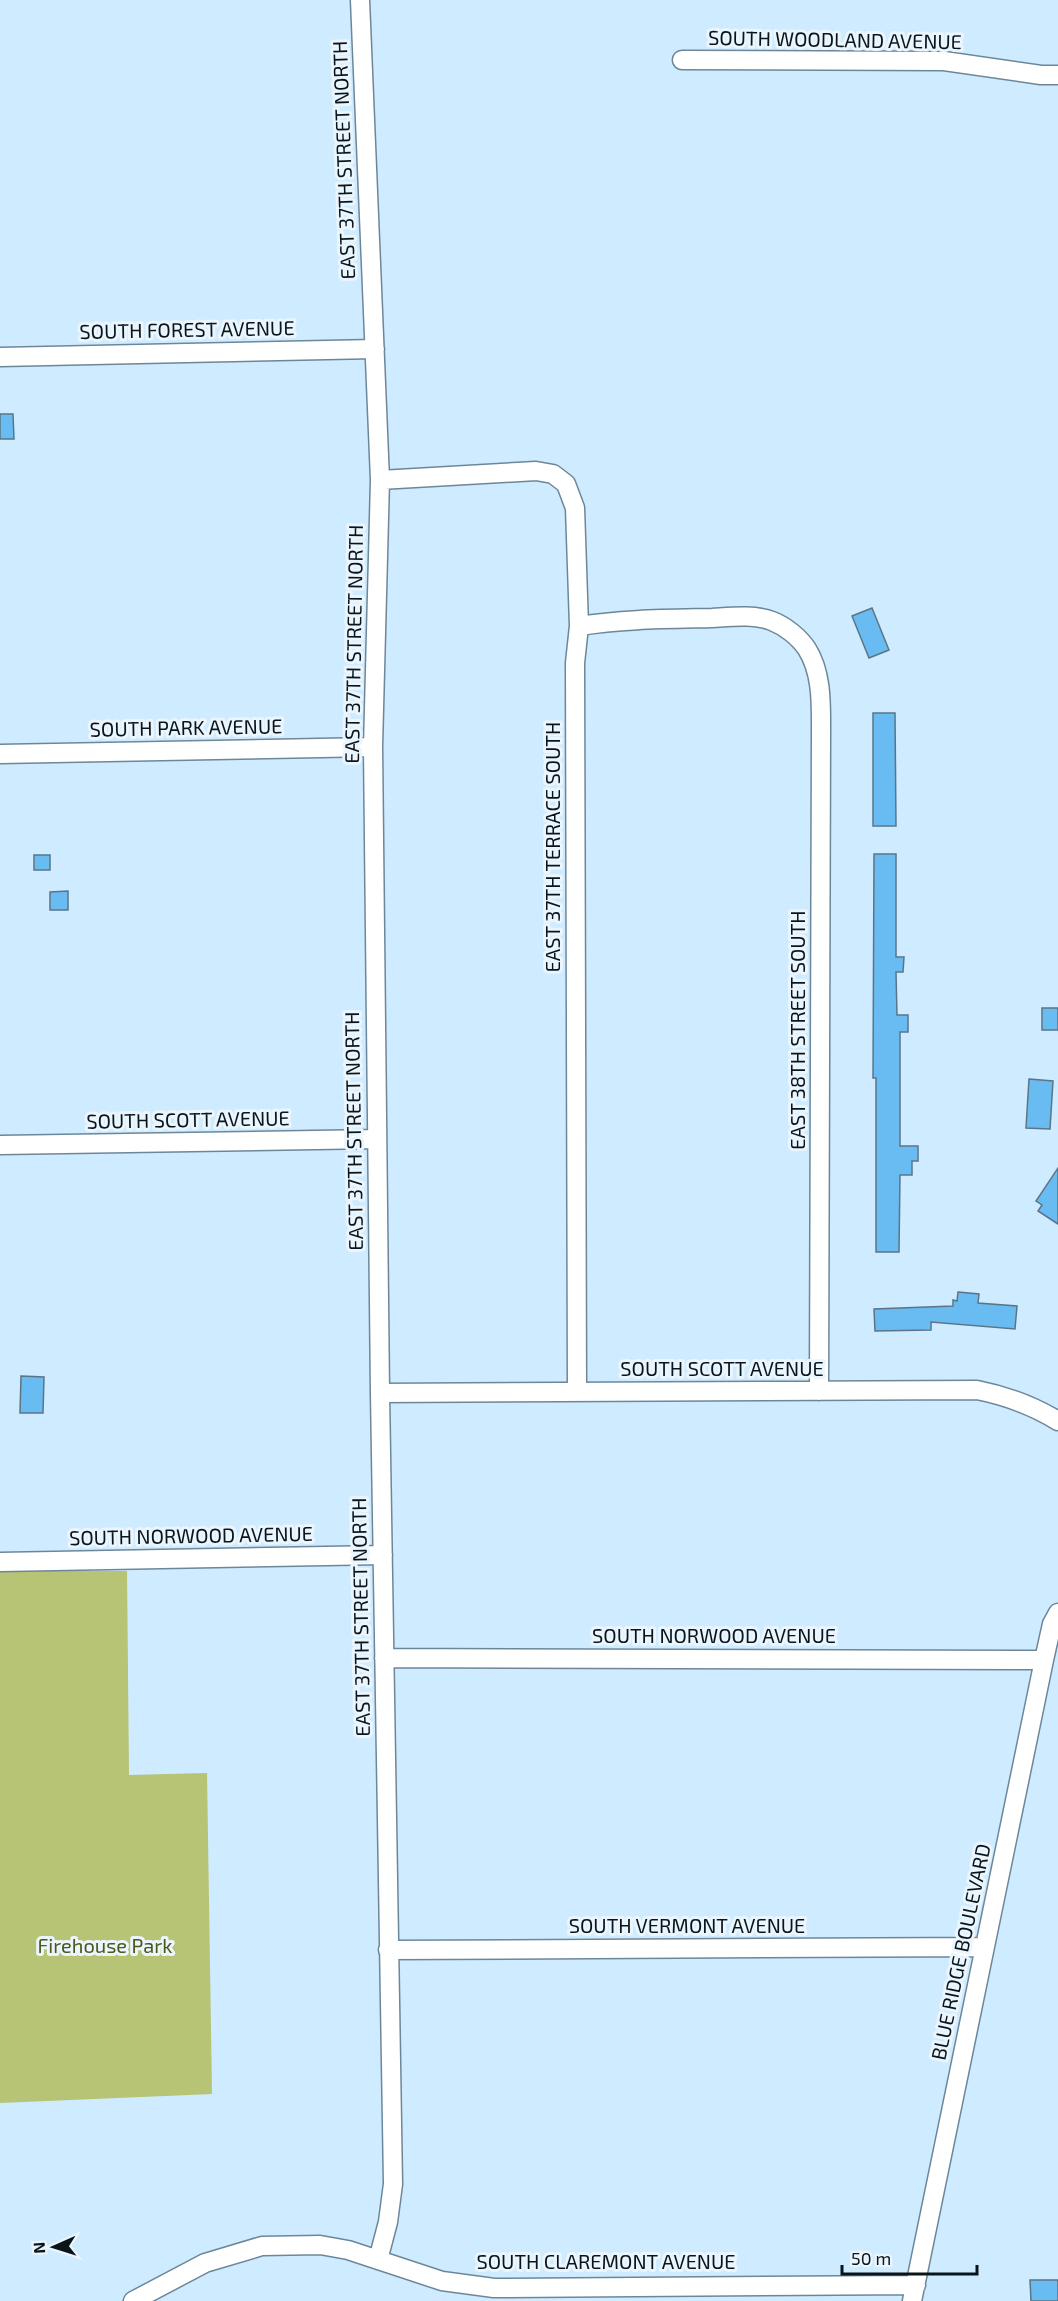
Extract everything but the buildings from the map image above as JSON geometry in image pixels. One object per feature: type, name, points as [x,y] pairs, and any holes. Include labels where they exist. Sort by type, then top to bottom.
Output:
[{"type":"street","name":"EAST 37TH STREET NORTH","points":[[360,0],[375,349],[385,480],[373,747],[376,1139],[393,2184],[388,2222],[378,2260]]},
{"type":"street","name":"SOUTH WOODLAND AVENUE","points":[[681,60],[944,61],[1041,75],[1058,75]]},
{"type":"street","name":"SOUTH FOREST AVENUE","points":[[0,357],[375,349]]},
{"type":"street","name":"EAST 37TH TERRACE SOUTH","points":[[385,480],[536,471],[553,474],[566,484],[575,508],[579,626],[575,663],[577,1392]]},
{"type":"street","name":"EAST 38TH STREET SOUTH","points":[[579,626],[617,620],[747,617],[770,620],[790,632],[807,649],[816,669],[821,730],[819,1391]]},
{"type":"street","name":"SOUTH PARK AVENUE","points":[[0,754],[373,747]]},
{"type":"street","name":"SOUTH SCOTT AVENUE","points":[[0,1145],[376,1139]]},
{"type":"street","name":"SOUTH SCOTT AVENUE","points":[[380,1393],[977,1390],[1009,1397],[1038,1408],[1058,1421]]},
{"type":"street","name":"SOUTH NORWOOD AVENUE","points":[[0,1562],[383,1554]]},
{"type":"street","name":"BLUE RIDGE BOULEVARD","points":[[914,2293],[1044,1660],[1052,1624],[1058,1613]]},
{"type":"street","name":"SOUTH NORWOOD AVENUE","points":[[384,1658],[1044,1660]]},
{"type":"street","name":"SOUTH VERMONT AVENUE","points":[[388,1950],[985,1947]]},
{"type":"street","name":"SOUTH CLAREMONT AVENUE","points":[[133,2301],[205,2263],[262,2246],[320,2244],[348,2250],[442,2281],[494,2288],[914,2293]]},
{"type":"green space","name":"Firehouse Park","points":[[0,1571],[127,1571],[129,1775],[207,1773],[212,2094],[0,2103]]}]
